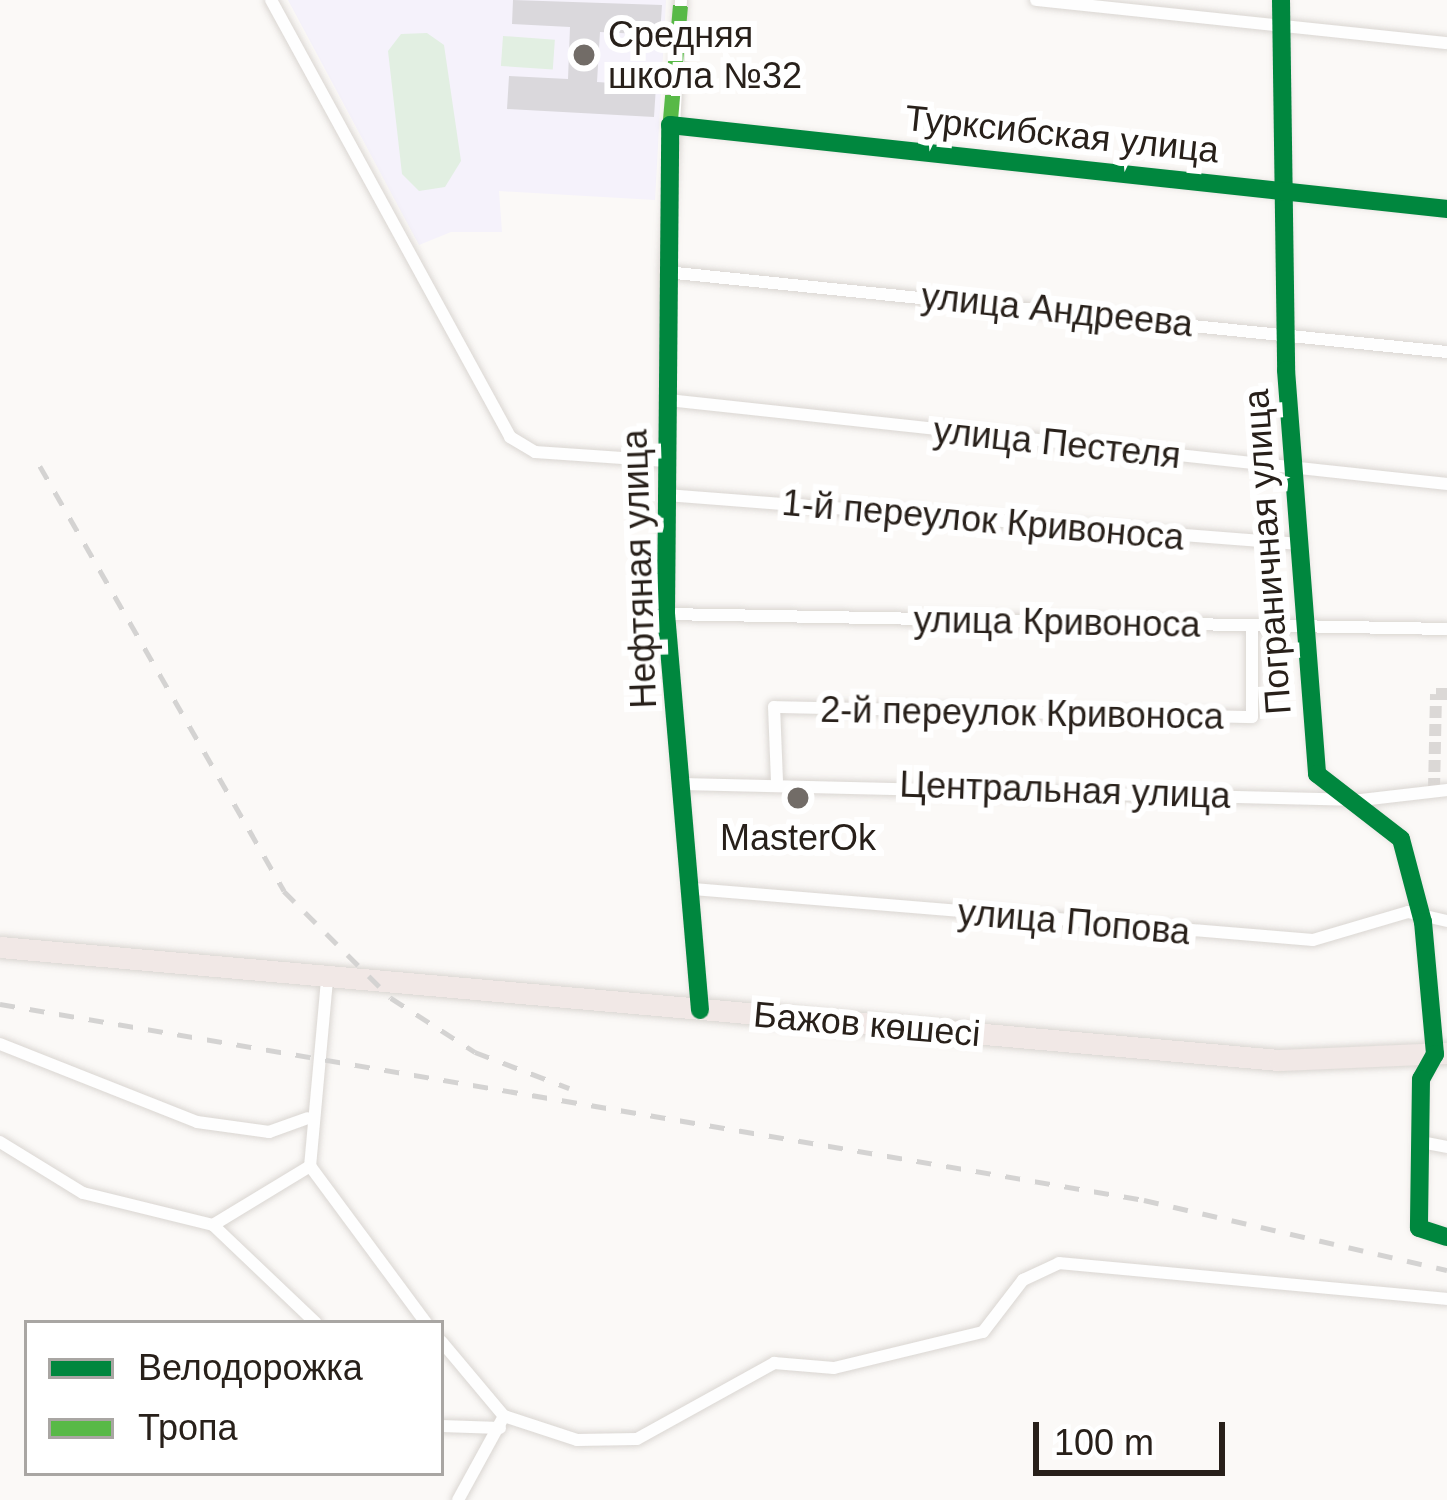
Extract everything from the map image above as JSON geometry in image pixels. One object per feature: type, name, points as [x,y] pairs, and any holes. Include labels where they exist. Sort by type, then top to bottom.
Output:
[{"type":"main road","name":"Бажов көшесі","points":[[0,947],[327,980],[1279,1060],[1441,1054]]},
{"type":"street","points":[[272,0],[510,437],[535,452],[666,461]]},
{"type":"street","name":"Нефтяная улица","points":[[681,0],[670,125],[666,272],[666,614],[700,1010]]},
{"type":"street","points":[[1036,0],[1447,43]]},
{"type":"street","name":"Пограничная улица","points":[[1281,0],[1287,332],[1317,774],[1361,800],[1401,838],[1423,922],[1441,1054],[1421,1079],[1419,1228],[1447,1238]]},
{"type":"street","name":"Турксибская улица","points":[[670,125],[1447,209]]},
{"type":"street","name":"улица Андреева","points":[[666,272],[1447,352]]},
{"type":"street","name":"улица Пестеля","points":[[668,400],[1447,484]]},
{"type":"street","name":"1-й переулок Кривоноса","points":[[666,494],[1300,544]]},
{"type":"street","name":"улица Кривоноса","points":[[666,614],[1447,629]]},
{"type":"street","name":"2-й переулок Кривоноса","points":[[777,781],[774,707],[1252,717],[1252,626]]},
{"type":"street","name":"Центральная улица","points":[[682,784],[777,781],[1361,800],[1447,790]]},
{"type":"street","name":"улица Попова","points":[[693,890],[1313,940],[1408,912],[1423,922],[1447,921]]},
{"type":"street","points":[[327,980],[308,1118],[310,1166],[424,1320]]},
{"type":"street","points":[[0,1044],[197,1122],[269,1132],[308,1118]]},
{"type":"street","points":[[0,1142],[82,1192],[213,1225],[313,1320]]},
{"type":"street","points":[[1421,1142],[1447,1147]]},
{"type":"street","points":[[213,1225],[310,1166]]},
{"type":"street","points":[[444,1426],[502,1422],[577,1440],[637,1438],[774,1363],[835,1368],[983,1332],[1023,1280],[1059,1263],[1447,1299]]},
{"type":"street","points":[[444,1345],[502,1422]]},
{"type":"street","points":[[458,1500],[502,1422]]},
{"type":"shaded area","points":[[288,0],[666,0],[655,200],[499,191],[502,232],[451,232],[419,245]]},
{"type":"green space","points":[[427,33],[444,45],[461,161],[445,187],[419,191],[402,174],[388,51],[401,34]]},
{"type":"green space","points":[[503,36],[555,40],[553,70],[501,66]]},
{"type":"building","name":"Средняя школа №32","points":[[513,0],[662,5],[660,35],[600,32],[597,82],[656,86],[654,117],[507,109],[509,76],[568,79],[570,27],[512,24]]},
{"type":"tunnel","points":[[1434,790],[1436,694],[1447,694]]},
{"type":"railway","points":[[40,466],[284,891],[391,998],[475,1052],[569,1088]]},
{"type":"railway","points":[[0,1004],[1144,1200],[1447,1270]]},
{"type":"marked path","points":[[670,125],[681,0]]},
{"type":"cycle path","points":[[1281,0],[1286,370],[1317,774],[1401,839],[1423,922],[1435,1054],[1421,1079],[1419,1228],[1447,1237]]},
{"type":"cycle path","points":[[700,1010],[666,614],[670,125],[1447,209]]},
{"type":"place","name":"Средняя школа №32","points":[[584,55]]},
{"type":"place","name":"MasterOk","points":[[798,798]]}]
